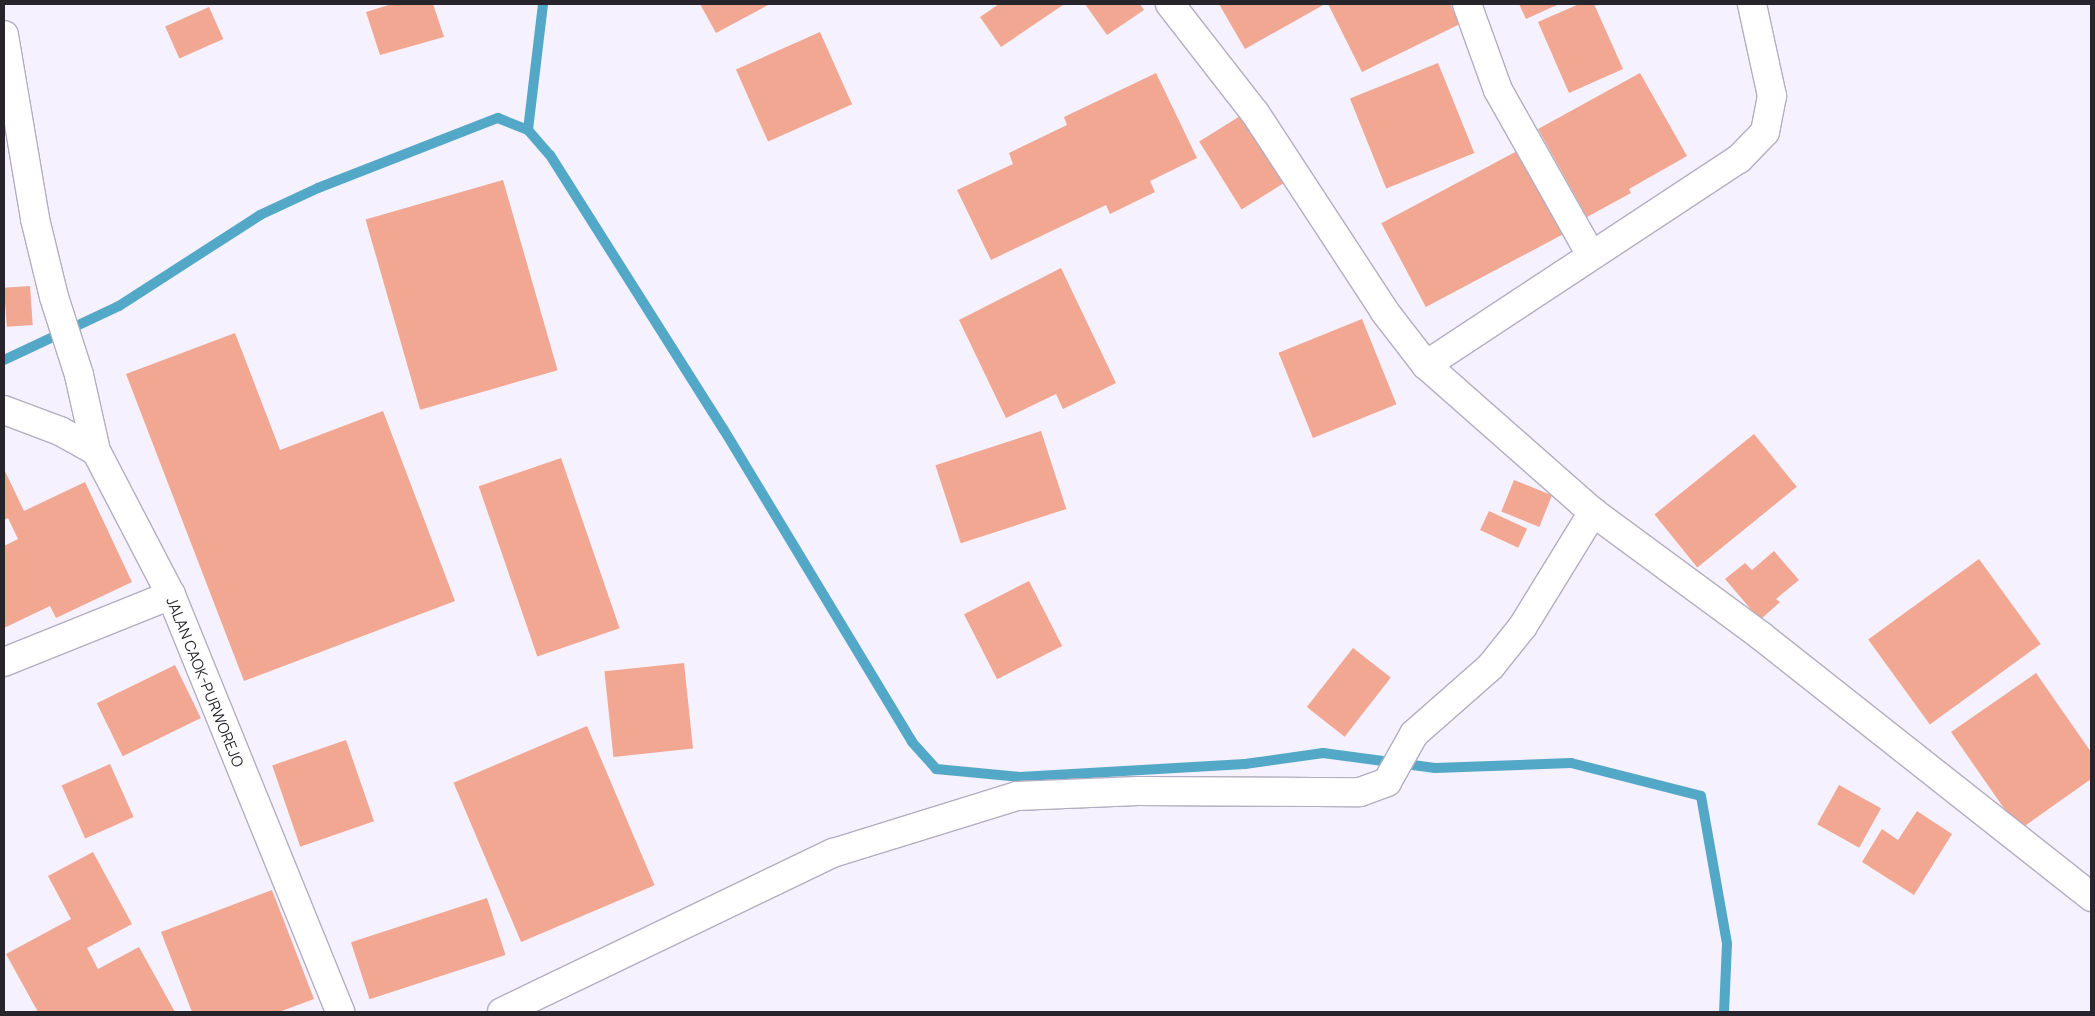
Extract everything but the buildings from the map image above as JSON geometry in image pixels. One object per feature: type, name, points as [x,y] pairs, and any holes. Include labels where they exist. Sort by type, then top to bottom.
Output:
[{"type":"street","points":[[1170,4],[1255,113],[1385,312],[1426,365],[1594,512],[1761,636],[2091,897]]},
{"type":"street","points":[[1467,4],[1498,90],[1590,255]]},
{"type":"street","points":[[1426,365],[1590,255],[1739,159],[1765,132],[1772,96],[1752,4]]},
{"type":"street","name":"JALAN CAOK-PURWOREJO","points":[[4,35],[35,218],[54,297],[80,375],[96,452],[170,595],[340,1012]]},
{"type":"street","points":[[4,410],[60,431],[96,452]]},
{"type":"street","points":[[502,1012],[832,853],[1017,796],[1138,791],[1360,792],[1387,782],[1414,734],[1491,666],[1523,626],[1594,512]]},
{"type":"street","points":[[4,662],[170,595]]},
{"type":"waterway","points":[[528,130],[543,4]]},
{"type":"waterway","points":[[4,360],[119,306],[260,215],[318,188],[498,118],[528,130],[550,155],[724,430],[912,742],[936,769],[1020,777],[1245,764],[1323,753],[1435,768],[1571,763],[1701,796],[1727,944],[1724,1012]]}]
